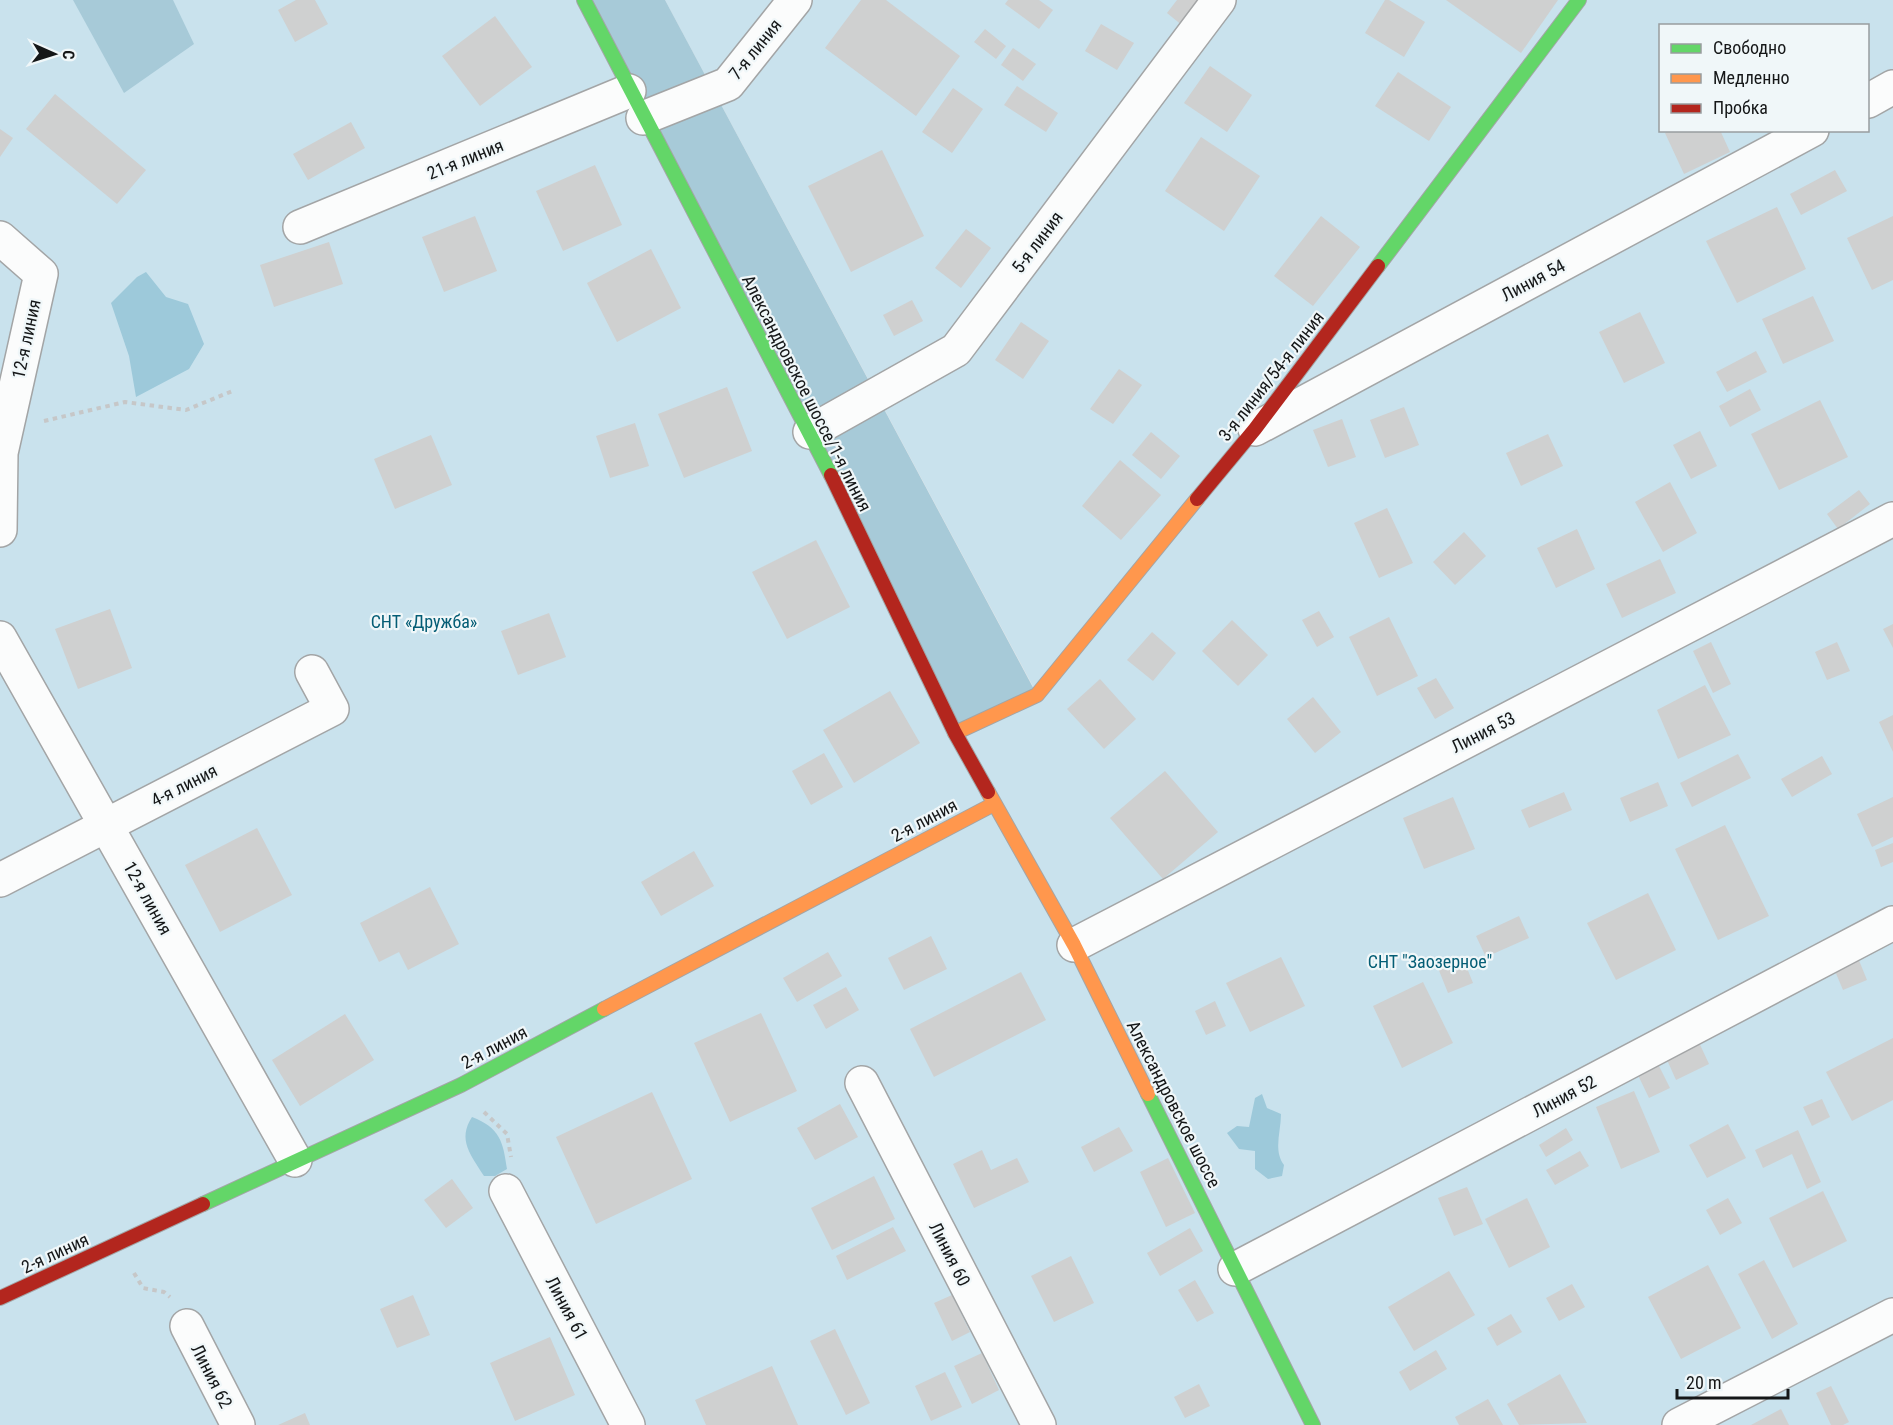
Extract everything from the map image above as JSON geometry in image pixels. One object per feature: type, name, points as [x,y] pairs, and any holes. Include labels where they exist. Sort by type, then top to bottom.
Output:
[{"type":"street","name":"Александровское шоссе/1-я линия","points":[[584,0],[636,104],[810,432],[955,732],[994,804]]},
{"type":"street","name":"7-я линия","points":[[636,104],[728,84],[795,0]]},
{"type":"street","name":"5-я линия","points":[[810,432],[956,350],[1219,0]]},
{"type":"street","name":"3-я линия/54-я линия","points":[[955,732],[1037,695],[1255,429],[1579,0]]},
{"type":"street","points":[[1869,100],[1893,87]]},
{"type":"street","name":"21-я линия","points":[[300,227],[636,104]]},
{"type":"street","name":"Линия 54","points":[[1255,429],[1808,132]]},
{"type":"street","name":"12-я линия","points":[[0,238],[41,274],[2,446],[0,530]]},
{"type":"street","name":"Линия 53","points":[[1074,945],[1893,519]]},
{"type":"street","name":"12-я линия","points":[[0,638],[295,1160]]},
{"type":"street","name":"4-я линия","points":[[0,880],[332,709],[312,672]]},
{"type":"street","name":"Александровское шоссе","points":[[994,804],[1074,945],[1313,1425]]},
{"type":"street","name":"2-я линия","points":[[0,1298],[460,1085],[994,804]]},
{"type":"street","name":"Линия 52","points":[[1235,1269],[1893,923]]},
{"type":"street","name":"Линия 60","points":[[862,1083],[1038,1425]]},
{"type":"street","name":"Линия 61","points":[[506,1191],[628,1425]]},
{"type":"street","points":[[1679,1425],[1893,1315]]},
{"type":"street","name":"Линия 62","points":[[187,1326],[238,1425]]},
{"type":"path","points":[[2,446],[125,402],[186,410],[235,390]]},
{"type":"path","points":[[460,1085],[507,1134],[514,1174],[506,1191]]},
{"type":"path","points":[[131,1267],[143,1287],[164,1292],[173,1300],[187,1326]]},
{"type":"green space","points":[[0,0],[585,0],[1037,694],[665,0],[1893,0],[1893,1425],[0,1425]]},
{"type":"shaded area","points":[[73,0],[173,0],[194,44],[124,93]]},
{"type":"shaded area","points":[[585,0],[665,0],[1037,695],[955,733]]},
{"type":"shaded area","points":[[146,272],[166,297],[188,304],[204,344],[189,369],[136,397],[129,356],[111,303],[137,277]]},
{"type":"shaded area","points":[[1262,1094],[1267,1108],[1281,1114],[1278,1147],[1284,1165],[1282,1176],[1268,1179],[1255,1169],[1255,1151],[1239,1149],[1227,1133],[1237,1126],[1249,1127],[1255,1098]]},
{"type":"shaded area","points":[[472,1117],[489,1126],[502,1143],[507,1169],[495,1176],[484,1176],[468,1147],[466,1133]]},
{"type":"building","points":[[296,0],[315,0],[328,24],[295,42],[278,10]]},
{"type":"building","points":[[861,0],[886,0],[960,56],[916,116],[825,48]]},
{"type":"building","points":[[1008,0],[1039,0],[1053,10],[1039,29],[1005,4]]},
{"type":"building","points":[[1177,0],[1203,0],[1183,26],[1167,13]]},
{"type":"building","points":[[1385,0],[1389,0],[1425,22],[1404,57],[1365,33]]},
{"type":"building","points":[[1446,0],[1558,0],[1521,53]]},
{"type":"building","points":[[495,16],[532,67],[480,106],[442,56]]},
{"type":"building","points":[[1101,24],[1134,43],[1117,70],[1085,51]]},
{"type":"building","points":[[985,29],[1006,46],[996,59],[974,42]]},
{"type":"building","points":[[1013,48],[1036,64],[1023,81],[1001,65]]},
{"type":"building","points":[[1210,66],[1252,95],[1227,132],[1184,103]]},
{"type":"building","points":[[1398,72],[1451,107],[1429,141],[1375,106]]},
{"type":"building","points":[[1017,86],[1058,113],[1046,132],[1004,105]]},
{"type":"building","points":[[953,88],[983,109],[952,153],[922,132]]},
{"type":"building","points":[[55,94],[146,170],[117,204],[26,129]]},
{"type":"building","points":[[351,122],[365,148],[308,180],[293,154]]},
{"type":"building","points":[[0,129],[13,138],[0,157]]},
{"type":"building","points":[[1721,132],[1730,152],[1684,174],[1665,133]]},
{"type":"building","points":[[1201,137],[1260,176],[1224,231],[1165,191]]},
{"type":"building","points":[[882,150],[924,236],[851,272],[808,186]]},
{"type":"building","points":[[595,165],[622,225],[563,251],[536,191]]},
{"type":"building","points":[[1835,170],[1847,191],[1801,215],[1790,194]]},
{"type":"building","points":[[1777,207],[1806,269],[1737,303],[1706,241]]},
{"type":"building","points":[[475,216],[497,271],[444,292],[422,237]]},
{"type":"building","points":[[1321,216],[1360,247],[1313,306],[1274,276]]},
{"type":"building","points":[[1893,216],[1893,280],[1872,290],[1847,238]]},
{"type":"building","points":[[966,229],[991,248],[961,288],[935,268]]},
{"type":"building","points":[[329,242],[343,284],[274,307],[260,265]]},
{"type":"building","points":[[651,249],[681,308],[617,342],[587,283]]},
{"type":"building","points":[[1813,296],[1834,341],[1783,364],[1762,319]]},
{"type":"building","points":[[912,300],[923,321],[894,336],[883,315]]},
{"type":"building","points":[[1640,312],[1665,363],[1624,383],[1599,332]]},
{"type":"building","points":[[1021,322],[1049,341],[1023,379],[995,360]]},
{"type":"building","points":[[1756,351],[1767,372],[1727,392],[1716,372]]},
{"type":"building","points":[[1119,369],[1142,385],[1113,424],[1090,409]]},
{"type":"building","points":[[727,387],[752,451],[684,478],[658,414]]},
{"type":"building","points":[[1750,389],[1761,410],[1730,427],[1719,406]]},
{"type":"building","points":[[1820,400],[1848,457],[1779,490],[1751,434]]},
{"type":"building","points":[[1404,407],[1419,445],[1385,458],[1370,420]]},
{"type":"building","points":[[1342,419],[1356,457],[1328,467],[1313,430]]},
{"type":"building","points":[[635,423],[649,466],[610,478],[596,436]]},
{"type":"building","points":[[1700,431],[1717,466],[1691,479],[1673,445]]},
{"type":"building","points":[[1151,432],[1180,456],[1161,479],[1132,455]]},
{"type":"building","points":[[1548,434],[1563,466],[1521,486],[1506,453]]},
{"type":"building","points":[[431,435],[452,485],[395,509],[374,459]]},
{"type":"building","points":[[1120,460],[1161,495],[1121,540],[1082,506]]},
{"type":"building","points":[[1670,482],[1697,533],[1663,552],[1635,502]]},
{"type":"building","points":[[1859,490],[1870,504],[1838,529],[1827,514]]},
{"type":"building","points":[[1387,508],[1413,563],[1379,578],[1354,523]]},
{"type":"building","points":[[1577,529],[1595,569],[1556,588],[1537,548]]},
{"type":"building","points":[[1464,532],[1486,556],[1455,585],[1433,562]]},
{"type":"building","points":[[816,540],[850,607],[787,639],[752,572]]},
{"type":"building","points":[[1660,559],[1676,593],[1622,618],[1606,584]]},
{"type":"building","points":[[110,609],[132,668],[78,689],[55,629]]},
{"type":"building","points":[[1319,611],[1334,637],[1317,647],[1302,620]]},
{"type":"building","points":[[549,613],[566,657],[518,675],[501,631]]},
{"type":"building","points":[[1389,617],[1418,676],[1377,696],[1349,637]]},
{"type":"building","points":[[1232,620],[1268,655],[1238,686],[1202,651]]},
{"type":"building","points":[[1893,624],[1893,648],[1883,629]]},
{"type":"building","points":[[1152,632],[1176,653],[1153,681],[1127,660]]},
{"type":"building","points":[[1711,642],[1731,684],[1713,693],[1693,651]]},
{"type":"building","points":[[1837,642],[1850,671],[1827,680],[1815,652]]},
{"type":"building","points":[[1436,678],[1454,708],[1435,719],[1417,688]]},
{"type":"building","points":[[1100,679],[1136,719],[1104,749],[1067,709]]},
{"type":"building","points":[[1705,685],[1731,735],[1678,759],[1657,710]]},
{"type":"building","points":[[890,691],[920,743],[854,783],[823,730]]},
{"type":"building","points":[[1313,697],[1341,732],[1315,753],[1287,719]]},
{"type":"building","points":[[1893,715],[1893,752],[1879,722]]},
{"type":"building","points":[[824,753],[843,787],[811,805],[792,771]]},
{"type":"building","points":[[1738,754],[1751,778],[1692,807],[1680,783]]},
{"type":"building","points":[[1822,756],[1832,774],[1792,797],[1781,779]]},
{"type":"building","points":[[1165,771],[1218,832],[1163,879],[1110,818]]},
{"type":"building","points":[[1658,782],[1668,806],[1630,822],[1620,798]]},
{"type":"building","points":[[1564,792],[1572,810],[1529,828],[1521,810]]},
{"type":"building","points":[[1453,797],[1475,849],[1424,869],[1403,818]]},
{"type":"building","points":[[1893,797],[1893,837],[1872,847],[1857,814]]},
{"type":"building","points":[[1725,825],[1769,916],[1718,940],[1675,849]]},
{"type":"building","points":[[257,828],[292,895],[220,932],[185,865]]},
{"type":"building","points":[[1893,843],[1893,862],[1881,867],[1875,850]]},
{"type":"building","points":[[694,851],[714,886],[661,916],[641,882]]},
{"type":"building","points":[[430,887],[459,944],[408,970],[399,952],[379,962],[360,923]]},
{"type":"building","points":[[1648,893],[1676,950],[1616,980],[1587,923]]},
{"type":"building","points":[[1519,916],[1529,938],[1486,957],[1476,936]]},
{"type":"building","points":[[931,936],[947,969],[904,990],[888,958]]},
{"type":"building","points":[[828,952],[842,976],[797,1002],[783,978]]},
{"type":"building","points":[[1856,953],[1867,980],[1843,990],[1832,964]]},
{"type":"building","points":[[1281,957],[1305,1006],[1250,1032],[1226,983]]},
{"type":"building","points":[[1463,958],[1473,983],[1448,993],[1438,968]]},
{"type":"building","points":[[1021,972],[1046,1020],[934,1077],[910,1029]]},
{"type":"building","points":[[1423,982],[1453,1043],[1402,1068],[1373,1006]]},
{"type":"building","points":[[846,987],[859,1010],[826,1029],[813,1005]]},
{"type":"building","points":[[1215,1001],[1226,1026],[1206,1035],[1195,1011]]},
{"type":"building","points":[[761,1013],[797,1091],[730,1122],[694,1043]]},
{"type":"building","points":[[345,1014],[374,1060],[300,1106],[272,1060]]},
{"type":"building","points":[[1696,1036],[1709,1064],[1676,1080],[1663,1051]]},
{"type":"building","points":[[1893,1038],[1893,1100],[1852,1121],[1826,1072]]},
{"type":"building","points":[[1657,1062],[1670,1088],[1649,1098],[1636,1071]]},
{"type":"building","points":[[1634,1091],[1660,1152],[1621,1169],[1596,1107]]},
{"type":"building","points":[[652,1092],[692,1179],[596,1224],[556,1137]]},
{"type":"building","points":[[1822,1099],[1830,1117],[1812,1126],[1803,1107]]},
{"type":"building","points":[[840,1104],[858,1137],[815,1160],[797,1128]]},
{"type":"building","points":[[1728,1124],[1746,1158],[1707,1178],[1689,1145]]},
{"type":"building","points":[[1119,1127],[1133,1151],[1094,1172],[1081,1147]]},
{"type":"building","points":[[1566,1128],[1573,1140],[1546,1157],[1539,1145]]},
{"type":"building","points":[[1798,1130],[1821,1182],[1807,1189],[1792,1154],[1763,1168],[1755,1150]]},
{"type":"building","points":[[982,1150],[991,1170],[1017,1158],[1029,1182],[974,1208],[953,1164]]},
{"type":"building","points":[[1580,1151],[1589,1166],[1555,1185],[1546,1170]]},
{"type":"building","points":[[1168,1158],[1195,1213],[1166,1227],[1140,1172]]},
{"type":"building","points":[[874,1176],[895,1219],[832,1250],[811,1208]]},
{"type":"building","points":[[452,1179],[473,1208],[446,1228],[424,1200]]},
{"type":"building","points":[[1467,1187],[1483,1224],[1454,1236],[1438,1198]]},
{"type":"building","points":[[1823,1191],[1847,1241],[1793,1268],[1769,1218]]},
{"type":"building","points":[[1527,1198],[1550,1247],[1509,1268],[1485,1219]]},
{"type":"building","points":[[1728,1198],[1742,1223],[1720,1235],[1706,1210]]},
{"type":"building","points":[[893,1227],[906,1251],[847,1280],[836,1256]]},
{"type":"building","points":[[1190,1228],[1203,1251],[1160,1276],[1147,1253]]},
{"type":"building","points":[[1071,1256],[1094,1303],[1054,1322],[1031,1276]]},
{"type":"building","points":[[1764,1260],[1798,1324],[1772,1339],[1738,1274]]},
{"type":"building","points":[[1708,1265],[1741,1328],[1681,1359],[1648,1297]]},
{"type":"building","points":[[1449,1271],[1475,1315],[1414,1351],[1388,1307]]},
{"type":"building","points":[[1195,1280],[1214,1313],[1197,1322],[1178,1290]]},
{"type":"building","points":[[1572,1284],[1585,1307],[1559,1321],[1546,1298]]},
{"type":"building","points":[[413,1295],[430,1335],[397,1348],[380,1309]]},
{"type":"building","points":[[952,1295],[970,1332],[952,1341],[934,1303]]},
{"type":"building","points":[[1511,1314],[1522,1332],[1497,1346],[1487,1328]]},
{"type":"building","points":[[835,1329],[870,1403],[846,1415],[810,1341]]},
{"type":"building","points":[[550,1337],[575,1395],[515,1421],[490,1363]]},
{"type":"building","points":[[1436,1350],[1447,1369],[1410,1391],[1399,1372]]},
{"type":"building","points":[[982,1353],[999,1390],[972,1404],[954,1366]]},
{"type":"building","points":[[772,1366],[798,1425],[706,1425],[695,1400]]},
{"type":"building","points":[[945,1372],[962,1407],[931,1421],[915,1386]]},
{"type":"building","points":[[1560,1374],[1587,1423],[1519,1425],[1507,1404]]},
{"type":"building","points":[[1199,1384],[1210,1406],[1185,1418],[1174,1397]]},
{"type":"building","points":[[1831,1386],[1849,1422],[1843,1425],[1831,1425],[1816,1393]]},
{"type":"building","points":[[1488,1399],[1503,1425],[1459,1425],[1455,1417]]},
{"type":"building","points":[[1781,1409],[1789,1425],[1751,1425]]},
{"type":"building","points":[[305,1413],[310,1425],[278,1425]]},
{"type":"traffic: fast","points":[[584,0],[831,475]]},
{"type":"traffic: fast","points":[[1378,266],[1579,0]]},
{"type":"traffic: fast","points":[[203,1204],[461,1085],[604,1009]]},
{"type":"traffic: fast","points":[[1148,1094],[1313,1425]]},
{"type":"traffic: slow","points":[[955,733],[1037,695],[1197,499]]},
{"type":"traffic: slow","points":[[988,792],[1074,945],[1148,1094]]},
{"type":"traffic: slow","points":[[604,1009],[994,804]]},
{"type":"traffic: jam","points":[[1197,499],[1255,429],[1378,266]]},
{"type":"traffic: jam","points":[[831,475],[955,733],[988,792]]},
{"type":"traffic: jam","points":[[0,1298],[203,1204]]},
{"type":"park label","name":"СНТ «Дружба»","points":[[424,621]]},
{"type":"park label","name":"СНТ \"Заозерное\"","points":[[1430,961]]}]
